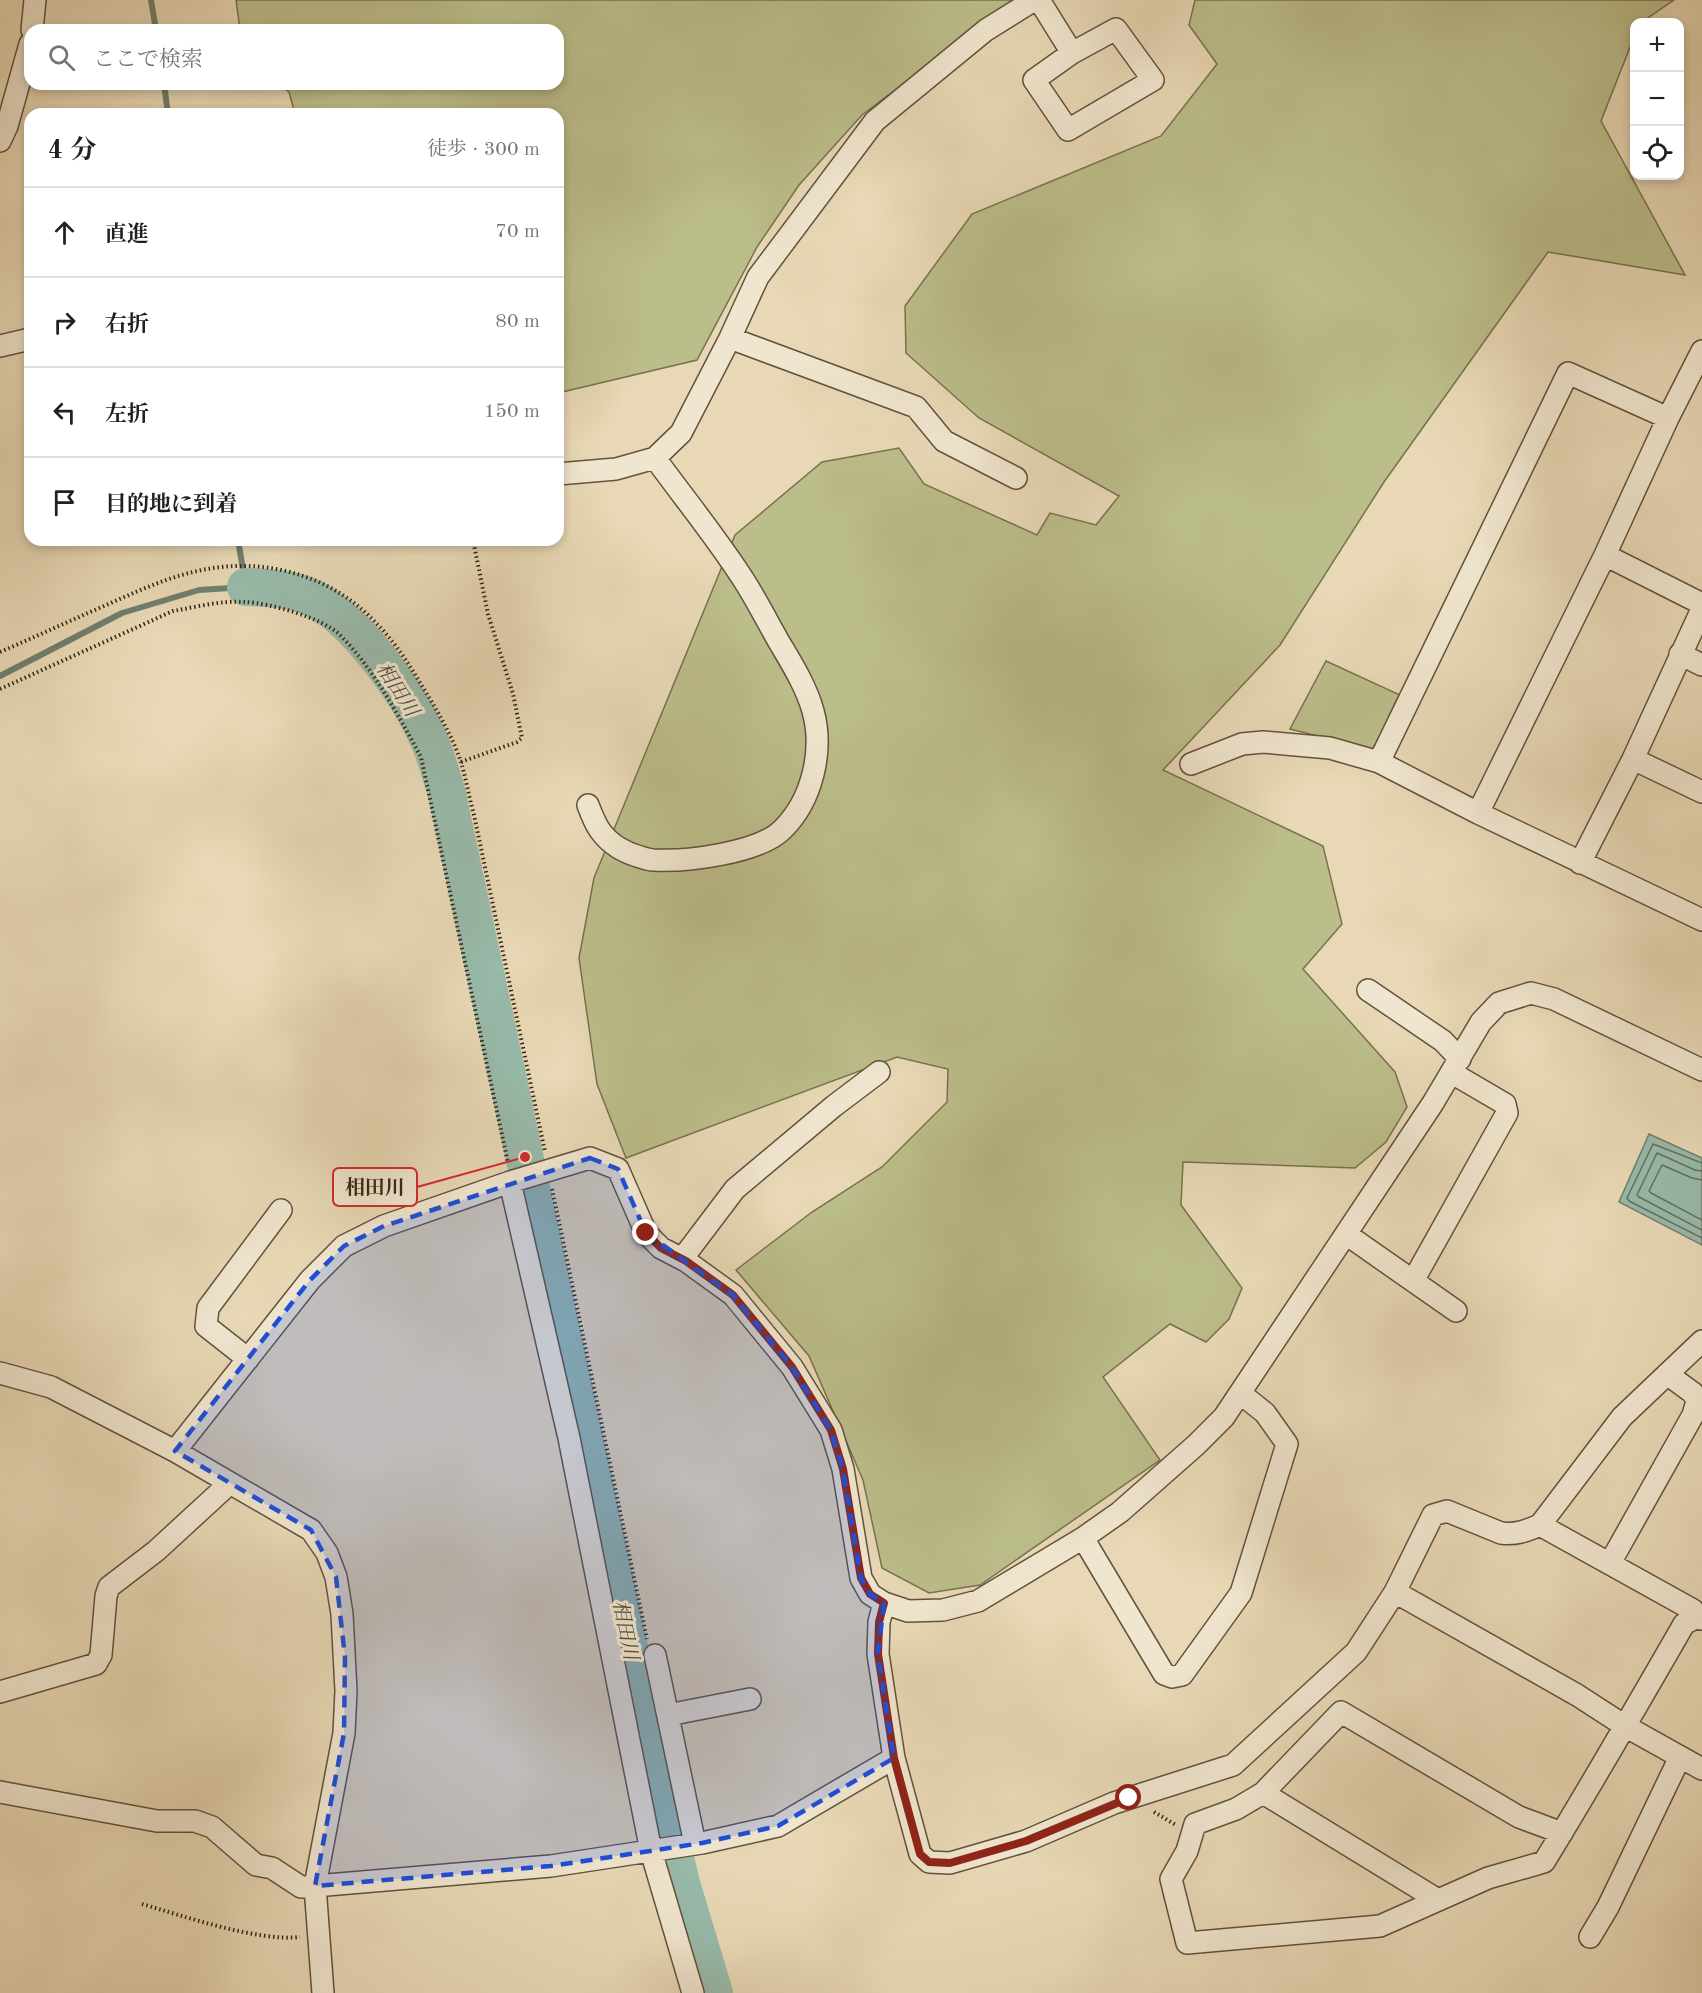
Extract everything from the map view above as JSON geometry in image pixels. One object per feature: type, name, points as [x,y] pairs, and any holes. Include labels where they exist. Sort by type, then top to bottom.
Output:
[{"type":"street","points":[[33,24],[35,0]]},
{"type":"street","points":[[564,473],[616,469],[655,458],[681,433],[730,338],[758,277],[875,121],[986,30],[1034,0]]},
{"type":"street","points":[[1039,0],[1072,53]]},
{"type":"street","points":[[1116,29],[1153,80],[1068,130],[1035,80],[1072,53],[1116,29]]},
{"type":"street","points":[[0,141],[7,126],[24,65]]},
{"type":"street","points":[[730,338],[916,407],[944,441],[1016,478]]},
{"type":"street","points":[[0,346],[24,340]]},
{"type":"street","points":[[1478,813],[1702,351]]},
{"type":"street","points":[[1379,762],[1568,373],[1668,418]]},
{"type":"street","points":[[588,805],[598,830],[619,848],[651,860],[695,859],[753,847],[783,830],[801,806],[812,779],[817,746],[813,712],[802,681],[744,580],[655,458]]},
{"type":"street","points":[[1605,555],[1702,604]]},
{"type":"street","points":[[1580,862],[1633,759],[1702,609]]},
{"type":"street","points":[[1680,654],[1702,665]]},
{"type":"street","points":[[1191,764],[1242,744],[1263,742],[1330,748],[1379,762],[1478,813],[1702,920]]},
{"type":"street","points":[[1633,759],[1702,792]]},
{"type":"street","points":[[1368,990],[1443,1041],[1459,1061],[1505,1104],[1507,1113],[1413,1281]]},
{"type":"street","points":[[175,1451],[310,1280],[344,1246],[384,1226],[514,1181],[590,1158],[618,1169],[646,1233],[661,1248],[682,1259],[733,1295],[792,1367],[831,1430],[843,1469],[861,1578],[870,1594],[884,1603],[908,1611],[943,1610],[978,1602],[1083,1538],[1120,1512],[1224,1417],[1459,1061],[1481,1022],[1499,1004],[1531,993],[1554,999],[1702,1070]]},
{"type":"street","points":[[682,1259],[735,1189],[834,1106],[879,1072]]},
{"type":"street","points":[[514,1181],[655,1851],[693,1993]]},
{"type":"street","points":[[248,1359],[206,1326],[208,1308],[281,1210]]},
{"type":"street","points":[[1346,1234],[1456,1311]]},
{"type":"street","points":[[884,1603],[879,1622],[878,1654],[894,1758],[920,1854],[929,1862],[950,1863],[1026,1841],[1129,1798],[1233,1764],[1356,1652],[1395,1592],[1433,1515],[1447,1511],[1501,1533],[1511,1534],[1521,1533],[1540,1525],[1622,1417],[1702,1341]]},
{"type":"street","points":[[0,1373],[51,1387],[175,1451],[311,1530],[327,1553],[336,1577],[342,1614],[345,1657],[344,1733],[315,1886],[322,1993]]},
{"type":"street","points":[[1610,1563],[1693,1415],[1697,1401],[1693,1393],[1667,1374]]},
{"type":"street","points":[[1083,1538],[1164,1674],[1172,1677],[1182,1675],[1241,1593],[1287,1444],[1265,1413],[1240,1393]]},
{"type":"street","points":[[0,1692],[96,1664],[101,1655],[106,1596],[109,1587],[156,1551],[230,1483]]},
{"type":"street","points":[[1540,1525],[1693,1610],[1699,1618],[1684,1624],[1625,1726],[1562,1833],[1544,1863],[1488,1878],[1380,1926],[1187,1943],[1172,1879],[1187,1851],[1195,1824],[1236,1809],[1263,1793],[1341,1712],[1519,1817],[1562,1833]]},
{"type":"street","points":[[1395,1592],[1702,1769]]},
{"type":"street","points":[[655,1655],[668,1715],[690,1845]]},
{"type":"street","points":[[668,1715],[750,1699]]},
{"type":"street","points":[[1590,1937],[1608,1907],[1680,1756]]},
{"type":"street","points":[[0,1792],[157,1821],[195,1821],[212,1827],[256,1865],[272,1868],[301,1887],[551,1866],[690,1845],[778,1826],[894,1758]]},
{"type":"street","points":[[1263,1793],[1438,1900]]},
{"type":"path","points":[[460,762],[517,742],[522,738],[513,694],[488,614],[475,546]]},
{"type":"path","points":[[0,652],[165,580],[193,572],[256,565],[296,573],[327,585],[348,598],[376,622],[409,665],[439,713],[460,762],[474,815],[644,1635],[655,1655]]},
{"type":"path","points":[[0,689],[172,611],[202,606],[244,601],[281,607],[338,633],[392,704],[421,757],[509,1169],[514,1181]]},
{"type":"path","points":[[1129,1798],[1181,1828],[1193,1831]]},
{"type":"path","points":[[142,1904],[242,1931],[289,1938],[318,1934]]},
{"type":"highlighted area","points":[[590,1158],[618,1169],[646,1233],[733,1295],[792,1367],[831,1430],[843,1469],[861,1578],[870,1594],[884,1603],[878,1654],[894,1758],[778,1826],[702,1843],[551,1866],[315,1886],[344,1733],[345,1657],[336,1577],[311,1530],[175,1451],[310,1280],[344,1246],[384,1226]]},
{"type":"green space","points":[[236,0],[1013,0],[862,115],[799,185],[757,247],[697,360],[564,392],[564,108],[293,108],[286,90],[564,90],[564,24],[239,24]]},
{"type":"green space","points":[[1195,0],[1674,0],[1648,18],[1630,18],[1630,47],[1601,121],[1630,174],[1630,180],[1633,180],[1685,275],[1548,252],[1384,482],[1280,645],[1163,770],[1323,846],[1342,924],[1303,969],[1395,1072],[1407,1107],[1386,1142],[1355,1168],[1183,1162],[1181,1205],[1242,1288],[1229,1319],[1206,1342],[1170,1324],[1103,1377],[1160,1460],[980,1585],[929,1593],[882,1568],[863,1480],[809,1356],[736,1270],[812,1212],[882,1167],[947,1102],[948,1069],[897,1057],[626,1158],[597,1084],[579,958],[594,878],[735,535],[822,462],[899,448],[924,484],[1037,535],[1050,513],[1096,525],[1119,496],[979,418],[906,353],[905,306],[972,214],[1161,136],[1217,64],[1189,25]]},
{"type":"green space","points":[[1326,661],[1400,695],[1373,750],[1290,729]]},
{"type":"water","points":[[1649,1134],[1702,1158],[1702,1245],[1619,1202]]},
{"type":"waterway","points":[[151,0],[155,24]]},
{"type":"waterway","points":[[165,90],[167,108]]},
{"type":"waterway","points":[[0,676],[122,613],[199,590],[246,587],[239,546]]},
{"type":"waterway","name":"相田川","points":[[246,587],[283,590],[305,595],[323,604],[341,618],[377,656],[393,677],[419,720],[436,757],[446,790],[670,1838],[682,1887],[714,1993]]},
{"type":"place","name":"相田川","points":[[525,1157]]},
{"type":"route","points":[[646,1233],[661,1248],[686,1261],[733,1295],[792,1367],[831,1430],[843,1469],[861,1578],[870,1594],[884,1603],[879,1622],[878,1654],[894,1758],[920,1854],[929,1862],[950,1863],[1026,1841],[1129,1798]]}]
